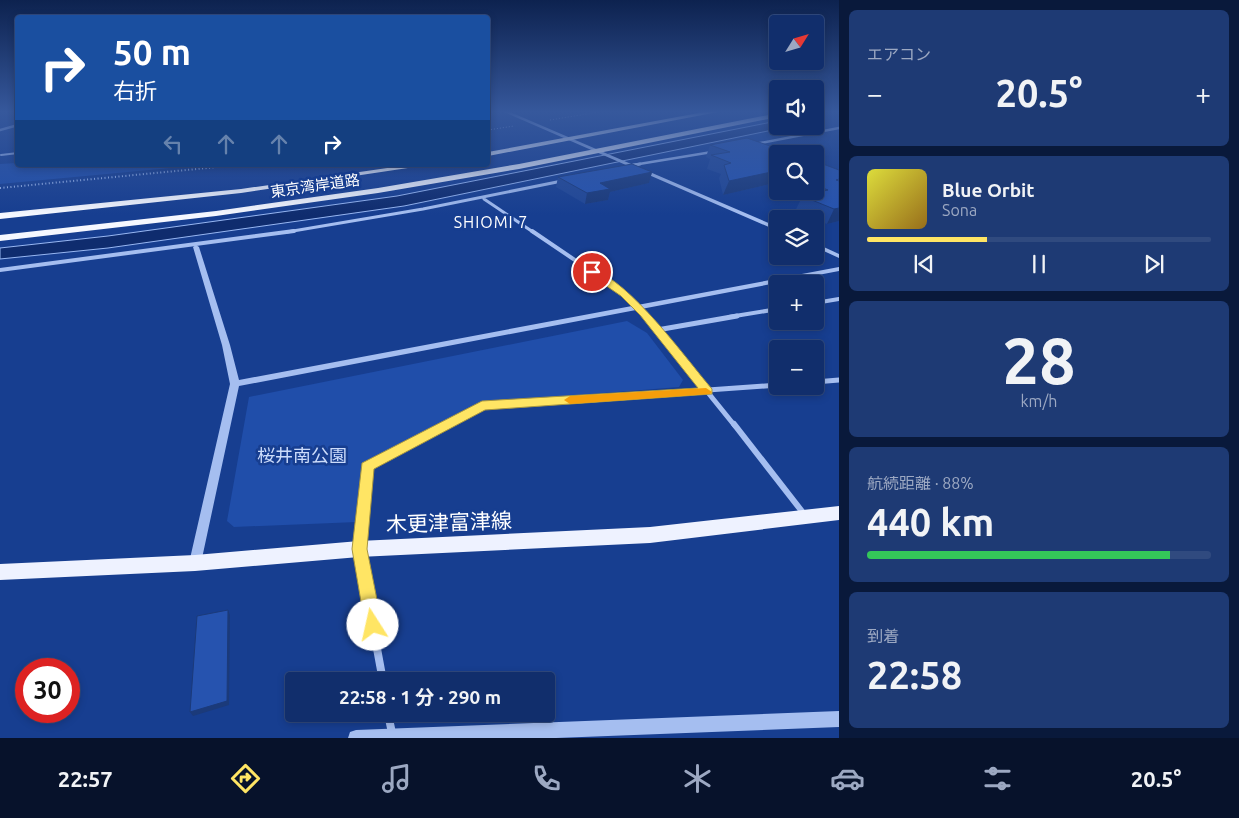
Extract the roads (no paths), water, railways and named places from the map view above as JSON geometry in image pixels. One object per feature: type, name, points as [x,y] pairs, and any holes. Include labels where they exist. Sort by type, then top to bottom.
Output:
[{"type":"highway","points":[[490,155],[532,146]]},
{"type":"highway","name":"東京湾岸道路","points":[[0,238],[148,222],[312,201],[484,173],[619,146]]},
{"type":"highway","points":[[490,155],[551,149],[597,151]]},
{"type":"highway","name":"東京湾岸道路","points":[[0,216],[241,191],[410,167]]},
{"type":"main road","name":"木更津富津線","points":[[0,572],[195,563],[360,549],[650,535],[839,513]]},
{"type":"street","points":[[587,146],[769,225]]},
{"type":"street","points":[[623,168],[714,151]]},
{"type":"street","points":[[0,270],[196,247],[484,198],[567,180]]},
{"type":"street","points":[[484,198],[625,294],[638,307],[708,392],[805,517]]},
{"type":"street","points":[[195,563],[235,384],[226,345],[196,247]]},
{"type":"street","points":[[824,249],[839,256]]},
{"type":"street","points":[[235,384],[839,269]]},
{"type":"street","points":[[824,302],[839,299]]},
{"type":"street","points":[[657,330],[769,311]]},
{"type":"street","points":[[824,381],[839,380]]},
{"type":"street","points":[[380,672],[360,549],[367,466],[482,406],[708,392],[769,386]]},
{"type":"street","points":[[356,738],[599,734],[839,719]]},
{"type":"street","points":[[389,722],[392,736]]},
{"type":"lane","points":[[0,155],[15,154]]},
{"type":"district","name":"SHIOMI 7","points":[[491,222]]},
{"type":"park label","name":"桜井南公園","points":[[302,456]]}]
